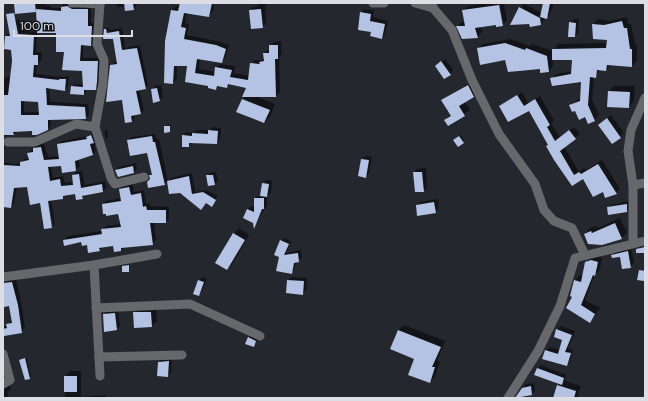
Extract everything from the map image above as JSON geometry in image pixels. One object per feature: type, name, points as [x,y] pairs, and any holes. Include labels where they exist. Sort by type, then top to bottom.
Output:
[{"type":"street","points":[[72,3],[100,4],[97,44],[104,60],[103,83],[95,127],[111,178],[115,184],[144,177]]},
{"type":"street","points":[[373,3],[384,3]]},
{"type":"street","points":[[415,3],[433,6],[452,30],[472,80],[495,127],[535,184],[544,210],[554,221],[572,228],[585,255]]},
{"type":"street","points":[[633,244],[633,185],[628,151],[630,130],[645,98]]},
{"type":"street","points":[[8,142],[35,142],[76,124],[95,127]]},
{"type":"street","points":[[633,185],[645,183]]},
{"type":"street","points":[[508,398],[538,351],[560,306],[575,258],[645,241]]},
{"type":"street","points":[[3,277],[94,265],[157,254]]},
{"type":"street","points":[[94,265],[100,376]]},
{"type":"street","points":[[96,308],[190,304],[260,336]]},
{"type":"street","points":[[3,354],[10,380],[3,384]]},
{"type":"street","points":[[99,357],[182,356]]},
{"type":"building","points":[[14,3],[35,3],[36,12],[15,14]]},
{"type":"building","points":[[124,3],[133,3],[134,10],[125,11]]},
{"type":"building","points":[[180,3],[212,3],[209,17],[184,13],[181,27],[186,28],[184,39],[216,45],[226,49],[222,63],[197,59],[195,73],[214,76],[215,67],[232,70],[230,77],[248,80],[250,63],[260,64],[259,62],[264,61],[263,53],[269,53],[269,45],[278,45],[278,59],[275,59],[276,97],[242,97],[246,88],[228,84],[227,88],[217,86],[216,90],[208,88],[208,86],[185,82],[187,66],[174,66],[173,84],[164,83],[165,41],[171,10],[178,11]]},
{"type":"building","points":[[543,3],[550,3],[547,19],[540,17]]},
{"type":"building","points":[[499,5],[503,26],[496,27],[496,25],[475,28],[478,38],[462,39],[456,26],[465,26],[462,10]]},
{"type":"building","points":[[67,6],[72,9],[88,9],[88,26],[92,26],[91,46],[81,45],[80,61],[98,61],[97,82],[96,90],[84,90],[84,95],[70,94],[71,86],[83,87],[82,71],[62,70],[64,52],[56,52],[56,33],[37,33],[36,9],[61,11],[61,7]]},
{"type":"building","points":[[519,7],[540,18],[541,25],[530,27],[529,24],[510,25]]},
{"type":"building","points":[[261,9],[263,28],[251,29],[249,10]]},
{"type":"building","points":[[360,12],[371,14],[370,21],[385,24],[382,39],[370,36],[371,32],[358,30]]},
{"type":"building","points":[[14,13],[18,34],[34,35],[33,55],[38,55],[38,65],[34,65],[33,77],[59,80],[66,79],[65,91],[46,88],[47,105],[85,107],[86,119],[48,120],[48,130],[37,135],[32,135],[32,131],[13,132],[14,135],[3,135],[3,95],[8,95],[12,61],[11,50],[4,49],[5,36],[10,36],[6,14]],"holes":[[[21,101],[38,102],[39,115],[21,115]]]},
{"type":"building","points":[[622,21],[624,28],[627,28],[630,49],[632,49],[632,67],[607,65],[606,71],[597,70],[596,78],[590,77],[588,105],[595,121],[588,124],[585,117],[579,120],[575,111],[572,112],[569,105],[580,101],[581,82],[552,86],[550,78],[571,74],[572,60],[552,60],[552,49],[606,48],[607,40],[593,39],[592,24],[604,25]]},
{"type":"building","points":[[569,22],[576,23],[575,37],[568,37]]},
{"type":"building","points":[[104,29],[106,29],[107,33],[119,31],[122,50],[137,48],[146,89],[136,91],[141,114],[131,116],[132,122],[125,123],[122,100],[106,102],[110,65],[117,64],[113,39],[103,39]]},
{"type":"building","points":[[505,43],[525,50],[526,48],[547,56],[549,72],[540,73],[540,69],[508,72],[505,60],[480,65],[477,48]]},
{"type":"building","points":[[441,61],[451,75],[444,79],[435,66]]},
{"type":"building","points":[[468,85],[474,97],[459,106],[465,116],[448,126],[444,120],[451,116],[441,100]]},
{"type":"building","points":[[157,88],[160,101],[153,103],[151,89]]},
{"type":"building","points":[[608,91],[630,92],[629,108],[607,107]]},
{"type":"building","points":[[517,95],[524,106],[535,99],[550,125],[547,127],[555,141],[569,130],[576,139],[560,151],[574,175],[579,172],[581,174],[598,164],[617,194],[605,198],[603,192],[593,197],[583,179],[572,186],[554,160],[546,146],[548,145],[529,111],[508,122],[499,106]]},
{"type":"building","points":[[242,99],[270,110],[264,123],[236,112]]},
{"type":"building","points":[[607,118],[621,138],[612,144],[598,125]]},
{"type":"building","points":[[164,126],[170,126],[170,132],[164,133]]},
{"type":"building","points":[[208,130],[218,131],[217,144],[189,143],[189,147],[182,147],[182,135],[192,136],[192,133],[208,134]]},
{"type":"building","points":[[91,135],[94,143],[90,144],[93,155],[75,161],[76,171],[62,173],[61,166],[48,167],[50,181],[60,179],[61,186],[73,185],[72,175],[79,174],[81,188],[102,184],[103,192],[82,196],[83,199],[76,200],[75,194],[63,196],[63,199],[48,201],[52,228],[44,229],[40,203],[30,205],[27,187],[14,188],[11,208],[3,207],[3,165],[20,166],[20,162],[29,160],[27,153],[33,152],[33,148],[41,147],[44,160],[59,159],[57,144],[87,139],[86,137]]},
{"type":"building","points":[[152,136],[153,142],[155,142],[165,185],[148,188],[147,182],[150,179],[149,175],[152,175],[147,153],[130,156],[127,140]]},
{"type":"building","points":[[459,136],[464,143],[458,147],[453,140]]},
{"type":"building","points":[[361,159],[369,160],[366,178],[358,176]]},
{"type":"building","points":[[133,166],[134,173],[118,177],[115,170]]},
{"type":"building","points":[[413,172],[422,172],[424,192],[415,192]]},
{"type":"building","points":[[206,175],[213,175],[215,185],[208,186]]},
{"type":"building","points":[[189,176],[192,194],[203,192],[216,200],[212,207],[206,203],[201,210],[180,193],[169,194],[167,181]]},
{"type":"building","points":[[262,183],[269,184],[267,197],[260,196]]},
{"type":"building","points":[[129,187],[131,195],[141,193],[143,207],[146,206],[147,210],[166,210],[166,223],[150,223],[153,245],[121,248],[121,251],[114,252],[113,246],[99,248],[100,251],[88,253],[87,245],[82,246],[81,242],[64,246],[63,240],[102,234],[101,229],[121,227],[118,214],[106,216],[106,214],[103,214],[102,204],[121,201],[119,189]]},
{"type":"building","points":[[254,198],[264,198],[264,209],[262,209],[254,229],[253,223],[243,218],[247,209],[254,212]]},
{"type":"building","points":[[434,202],[436,213],[417,216],[416,205]]},
{"type":"building","points":[[627,204],[627,212],[608,215],[607,207]]},
{"type":"building","points":[[615,223],[622,239],[602,245],[588,244],[584,234],[591,231],[592,233]]},
{"type":"building","points":[[233,233],[245,240],[227,270],[215,263]]},
{"type":"building","points":[[280,240],[289,244],[284,255],[298,253],[299,262],[294,263],[292,274],[276,271],[279,257],[274,255]]},
{"type":"building","points":[[645,247],[645,253],[636,253],[636,249]]},
{"type":"building","points":[[628,251],[631,268],[622,269],[620,257],[612,258],[611,255]]},
{"type":"building","points":[[591,260],[598,262],[595,276],[593,275],[581,305],[595,314],[590,323],[566,308],[572,297],[570,296],[574,280],[581,282],[585,262]]},
{"type":"building","points":[[129,265],[129,272],[122,272],[122,266]]},
{"type":"building","points":[[639,270],[645,271],[644,281],[637,280]]},
{"type":"building","points":[[198,280],[204,282],[199,296],[193,294]]},
{"type":"building","points":[[287,280],[304,281],[303,295],[286,293]]},
{"type":"building","points":[[12,282],[18,305],[22,333],[4,336],[3,329],[7,328],[6,324],[12,323],[9,306],[4,307],[3,283]]},
{"type":"building","points":[[133,312],[151,312],[152,327],[134,328]]},
{"type":"building","points":[[115,313],[117,330],[104,332],[103,314]]},
{"type":"building","points":[[556,329],[572,335],[565,352],[571,353],[567,366],[542,359],[545,350],[558,354],[562,340],[554,337]]},
{"type":"building","points":[[398,330],[441,347],[432,367],[435,367],[430,383],[408,375],[414,359],[390,349]]},
{"type":"building","points":[[248,337],[256,341],[254,347],[245,344]]},
{"type":"building","points":[[25,358],[30,379],[25,380],[19,360]]},
{"type":"building","points":[[169,361],[168,377],[157,376],[158,362]]},
{"type":"building","points":[[537,368],[564,378],[562,385],[534,375]]},
{"type":"building","points":[[64,376],[77,376],[77,392],[64,392]]},
{"type":"building","points":[[557,385],[576,391],[574,398],[553,398]]},
{"type":"building","points":[[531,386],[532,395],[515,398],[522,388]]}]
